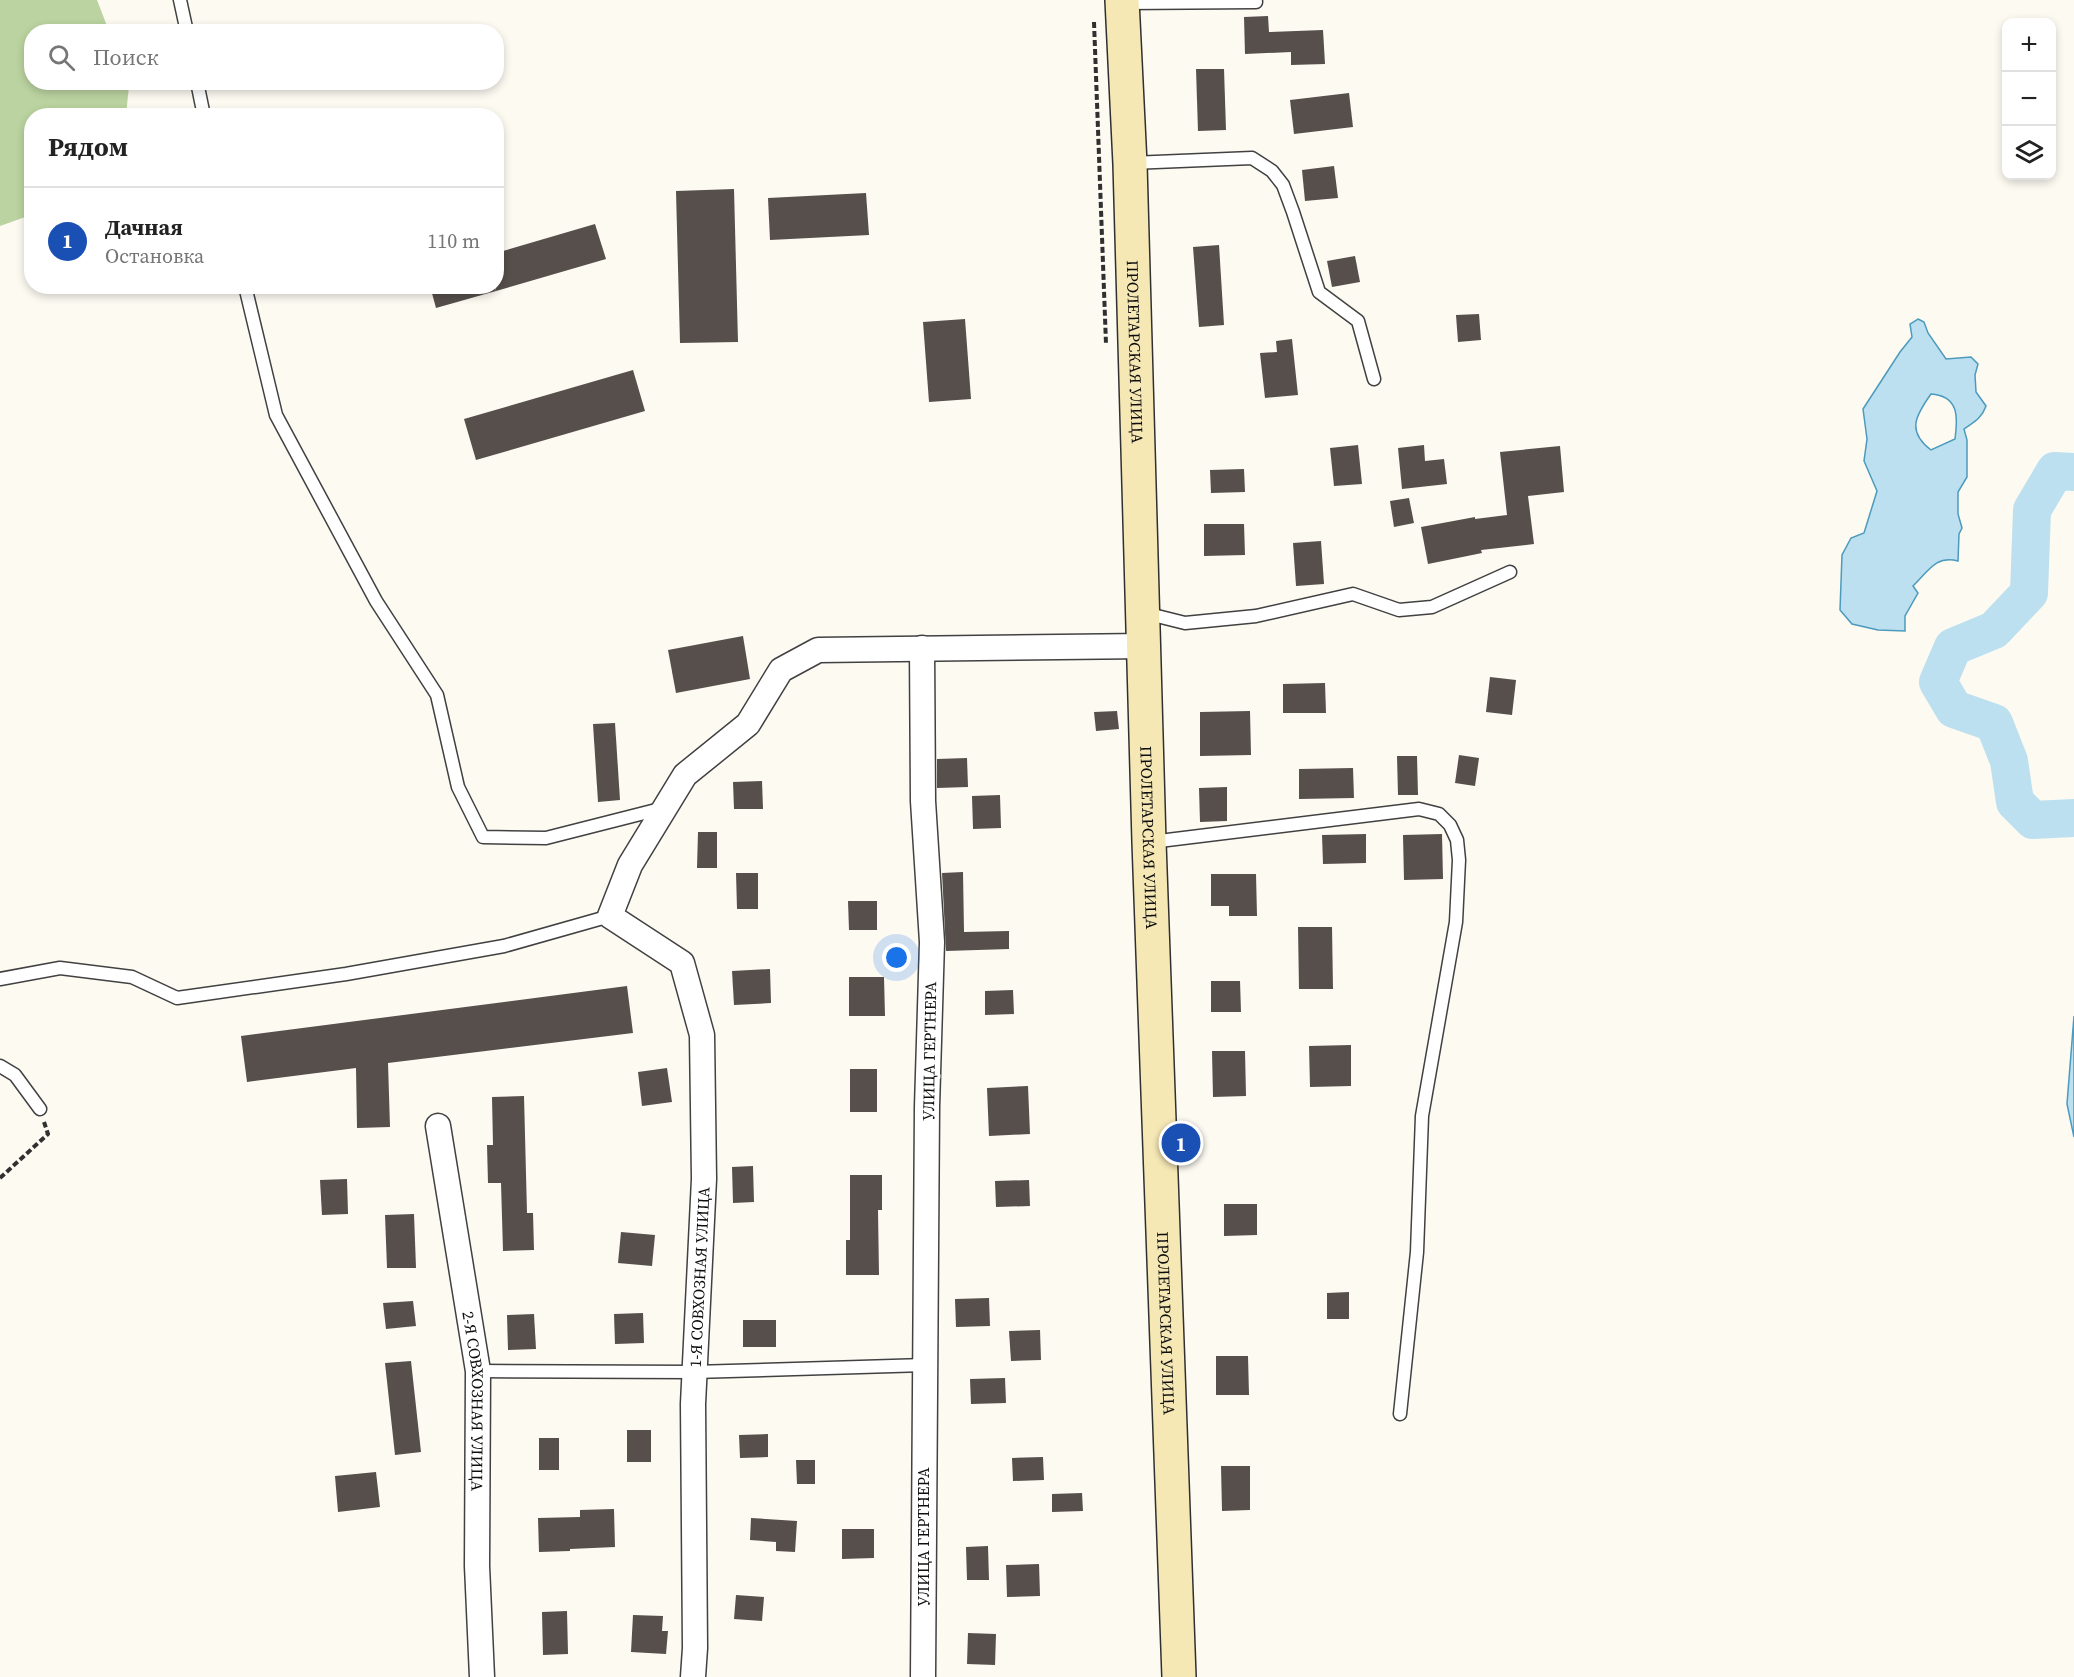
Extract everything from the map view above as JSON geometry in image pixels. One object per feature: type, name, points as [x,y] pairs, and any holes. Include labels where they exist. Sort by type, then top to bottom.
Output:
[{"type":"main road","name":"ПРОЛЕТАРСКАЯ УЛИЦА","points":[[1122,2],[1130,164],[1149,842],[1179,1677]]},
{"type":"street","points":[[610,916],[630,865],[685,775],[748,724],[781,670],[818,650],[1144,646]]},
{"type":"street","name":"УЛИЦА ГЕРТНЕРА","points":[[922,648],[922,801],[932,942],[927,1107],[923,1677]]},
{"type":"street","name":"1-Я СОВХОЗНАЯ УЛИЦА","points":[[610,916],[681,963],[702,1035],[704,1179],[693,1415],[695,1648],[693,1677]]},
{"type":"street","name":"2-Я СОВХОЗНАЯ УЛИЦА","points":[[438,1126],[478,1371],[477,1566],[482,1677]]},
{"type":"lane","points":[[180,0],[185,24]]},
{"type":"lane","points":[[1122,2],[1256,2]]},
{"type":"lane","points":[[199,90],[202,108]]},
{"type":"lane","points":[[1130,164],[1252,158],[1272,171],[1283,185],[1319,292],[1358,321],[1374,379]]},
{"type":"lane","points":[[246,294],[276,415],[376,601],[438,695],[458,787],[483,837],[546,838],[665,807]]},
{"type":"lane","points":[[1143,612],[1185,623],[1256,616],[1353,594],[1399,610],[1432,607],[1510,572]]},
{"type":"lane","points":[[1149,842],[1419,809],[1439,814],[1450,825],[1457,840],[1459,860],[1456,922],[1422,1116],[1417,1252],[1400,1414]]},
{"type":"lane","points":[[0,979],[60,968],[132,977],[177,998],[346,974],[504,946],[610,916]]},
{"type":"lane","points":[[0,1066],[15,1075],[40,1109]]},
{"type":"lane","points":[[478,1371],[694,1372],[925,1365]]},
{"type":"path","points":[[0,1178],[48,1134],[40,1109]]},
{"type":"green space","points":[[0,0],[97,0],[106,24],[24,24],[24,90],[129,90],[127,108],[24,108],[24,217],[0,226]]},
{"type":"water","points":[[1918,319],[1924,322],[1928,333],[1946,359],[1971,357],[1978,364],[1975,375],[1976,392],[1986,406],[1980,417],[1964,429],[1967,440],[1967,477],[1958,492],[1958,514],[1962,528],[1959,534],[1958,561],[1943,560],[1932,566],[1913,586],[1918,593],[1905,616],[1905,631],[1878,630],[1852,624],[1840,610],[1842,555],[1851,538],[1864,533],[1877,491],[1864,461],[1867,439],[1863,409],[1912,337],[1910,324]],"holes":[[[1931,394],[1952,403],[1955,409],[1955,439],[1931,450],[1918,436],[1916,423],[1921,409]]]},
{"type":"water","points":[[2074,1016],[2074,1137],[2067,1104]]},
{"type":"building","points":[[1268,16],[1269,32],[1323,30],[1325,64],[1291,65],[1291,52],[1245,54],[1244,17]]},
{"type":"building","points":[[1196,69],[1224,69],[1226,130],[1198,131]]},
{"type":"building","points":[[1349,93],[1353,127],[1294,134],[1290,100]]},
{"type":"building","points":[[1334,166],[1338,198],[1305,201],[1302,170]]},
{"type":"building","points":[[734,189],[738,342],[680,343],[676,191]]},
{"type":"building","points":[[866,193],[869,235],[770,240],[768,198]]},
{"type":"building","points":[[595,224],[606,259],[504,289],[504,251]]},
{"type":"building","points":[[1219,245],[1224,325],[1199,327],[1193,247]]},
{"type":"building","points":[[1355,256],[1360,282],[1332,287],[1327,261]]},
{"type":"building","points":[[432,294],[485,294],[436,308]]},
{"type":"building","points":[[1479,314],[1481,340],[1458,342],[1456,315]]},
{"type":"building","points":[[965,319],[971,399],[929,402],[923,322]]},
{"type":"building","points":[[1292,339],[1298,395],[1265,398],[1260,353],[1277,352],[1276,341]]},
{"type":"building","points":[[633,370],[645,411],[476,460],[464,419]]},
{"type":"building","points":[[1358,445],[1362,484],[1334,486],[1330,448]]},
{"type":"building","points":[[1424,445],[1425,461],[1444,459],[1447,484],[1402,489],[1398,448]]},
{"type":"building","points":[[1560,446],[1564,492],[1528,496],[1534,544],[1481,550],[1482,553],[1428,564],[1421,527],[1475,517],[1475,519],[1507,515],[1500,452]]},
{"type":"building","points":[[1244,469],[1245,492],[1211,493],[1210,470]]},
{"type":"building","points":[[1409,498],[1414,523],[1394,527],[1390,501]]},
{"type":"building","points":[[1204,524],[1244,524],[1245,555],[1204,556]]},
{"type":"building","points":[[1321,541],[1324,584],[1296,586],[1293,543]]},
{"type":"building","points":[[743,636],[750,679],[676,693],[668,650]]},
{"type":"building","points":[[1490,677],[1516,680],[1512,715],[1486,712]]},
{"type":"building","points":[[1325,683],[1326,713],[1283,713],[1283,684]]},
{"type":"building","points":[[1117,711],[1119,729],[1096,731],[1094,712]]},
{"type":"building","points":[[1250,711],[1251,755],[1200,756],[1200,712]]},
{"type":"building","points":[[615,723],[620,800],[598,802],[593,724]]},
{"type":"building","points":[[1459,755],[1479,758],[1475,786],[1455,783]]},
{"type":"building","points":[[1397,756],[1417,756],[1418,795],[1398,795]]},
{"type":"building","points":[[967,758],[968,787],[937,788],[937,759]]},
{"type":"building","points":[[1353,768],[1354,798],[1299,799],[1299,769]]},
{"type":"building","points":[[762,781],[763,809],[734,809],[733,782]]},
{"type":"building","points":[[1227,787],[1227,821],[1200,822],[1199,788]]},
{"type":"building","points":[[1000,795],[1001,828],[973,829],[972,796]]},
{"type":"building","points":[[698,832],[717,832],[717,868],[697,868]]},
{"type":"building","points":[[1366,834],[1366,863],[1323,864],[1322,835]]},
{"type":"building","points":[[1442,834],[1443,879],[1404,880],[1403,835]]},
{"type":"building","points":[[963,872],[964,932],[1009,931],[1009,949],[946,951],[942,873]]},
{"type":"building","points":[[736,873],[758,873],[758,909],[737,909]]},
{"type":"building","points":[[1211,874],[1256,874],[1257,916],[1229,916],[1229,906],[1211,906]]},
{"type":"building","points":[[848,901],[877,901],[877,930],[849,930]]},
{"type":"building","points":[[1298,927],[1332,927],[1333,989],[1299,989]]},
{"type":"building","points":[[770,969],[771,1003],[734,1005],[732,971]]},
{"type":"building","points":[[849,977],[884,977],[885,1016],[849,1016]]},
{"type":"building","points":[[1211,981],[1240,981],[1241,1012],[1211,1012]]},
{"type":"building","points":[[627,986],[633,1033],[388,1063],[390,1127],[357,1128],[356,1068],[247,1082],[241,1036]]},
{"type":"building","points":[[1013,990],[1014,1014],[985,1015],[985,991]]},
{"type":"building","points":[[1351,1045],[1351,1086],[1310,1087],[1309,1046]]},
{"type":"building","points":[[1212,1051],[1245,1051],[1246,1096],[1213,1097]]},
{"type":"building","points":[[667,1068],[672,1102],[642,1106],[638,1072]]},
{"type":"building","points":[[850,1069],[877,1069],[877,1112],[850,1112]]},
{"type":"building","points":[[1028,1086],[1030,1134],[989,1136],[987,1088]]},
{"type":"building","points":[[524,1096],[527,1213],[533,1213],[534,1250],[503,1251],[501,1183],[488,1183],[487,1145],[493,1145],[492,1097]]},
{"type":"building","points":[[753,1166],[754,1202],[733,1203],[732,1167]]},
{"type":"building","points":[[850,1175],[882,1175],[882,1210],[878,1210],[879,1275],[846,1275],[846,1240],[850,1240]]},
{"type":"building","points":[[347,1179],[348,1214],[322,1215],[320,1180]]},
{"type":"building","points":[[1029,1180],[1030,1206],[996,1207],[995,1181]]},
{"type":"building","points":[[1224,1204],[1257,1204],[1257,1235],[1224,1236]]},
{"type":"building","points":[[414,1214],[416,1268],[387,1268],[385,1215]]},
{"type":"building","points":[[621,1232],[655,1235],[652,1266],[618,1263]]},
{"type":"building","points":[[1349,1292],[1349,1319],[1327,1319],[1327,1293]]},
{"type":"building","points":[[989,1298],[990,1326],[956,1327],[955,1299]]},
{"type":"building","points":[[413,1301],[416,1326],[386,1329],[383,1303]]},
{"type":"building","points":[[643,1313],[644,1343],[615,1344],[614,1314]]},
{"type":"building","points":[[534,1314],[536,1349],[508,1350],[507,1315]]},
{"type":"building","points":[[743,1320],[776,1320],[776,1347],[743,1347]]},
{"type":"building","points":[[1040,1330],[1041,1360],[1011,1361],[1009,1331]]},
{"type":"building","points":[[1216,1356],[1248,1356],[1249,1395],[1216,1395]]},
{"type":"building","points":[[411,1361],[421,1452],[395,1455],[385,1363]]},
{"type":"building","points":[[1005,1378],[1006,1403],[971,1404],[970,1379]]},
{"type":"building","points":[[627,1430],[651,1430],[651,1462],[627,1462]]},
{"type":"building","points":[[768,1434],[768,1457],[740,1458],[739,1435]]},
{"type":"building","points":[[539,1438],[559,1438],[559,1470],[539,1470]]},
{"type":"building","points":[[1043,1457],[1044,1480],[1013,1481],[1012,1458]]},
{"type":"building","points":[[796,1460],[815,1460],[815,1484],[797,1484]]},
{"type":"building","points":[[1221,1466],[1250,1466],[1250,1510],[1222,1511]]},
{"type":"building","points":[[376,1472],[380,1507],[338,1512],[335,1476]]},
{"type":"building","points":[[1082,1493],[1083,1511],[1052,1512],[1052,1494]]},
{"type":"building","points":[[614,1509],[615,1547],[539,1552],[538,1518],[580,1517],[580,1510]]},
{"type":"building","points":[[751,1518],[797,1521],[795,1552],[776,1551],[776,1542],[750,1540]]},
{"type":"building","points":[[842,1529],[874,1529],[874,1558],[842,1559]]},
{"type":"building","points":[[988,1546],[989,1580],[967,1580],[966,1547]]},
{"type":"building","points":[[1039,1564],[1040,1596],[1007,1597],[1006,1565]]},
{"type":"building","points":[[736,1595],[764,1597],[762,1621],[734,1619]]},
{"type":"building","points":[[567,1611],[568,1654],[543,1655],[542,1612]]},
{"type":"building","points":[[633,1615],[663,1616],[662,1631],[668,1631],[666,1654],[631,1652]]},
{"type":"building","points":[[968,1633],[996,1634],[995,1665],[967,1664]]},
{"type":"waterway","points":[[2074,472],[2055,471],[2032,510],[2029,593],[1994,630],[1953,647],[1938,682],[1954,709],[1994,723],[2009,761],[2015,802],[2033,820],[2074,818]]},
{"type":"place","name":"Дачная","points":[[1181,1143]]}]
